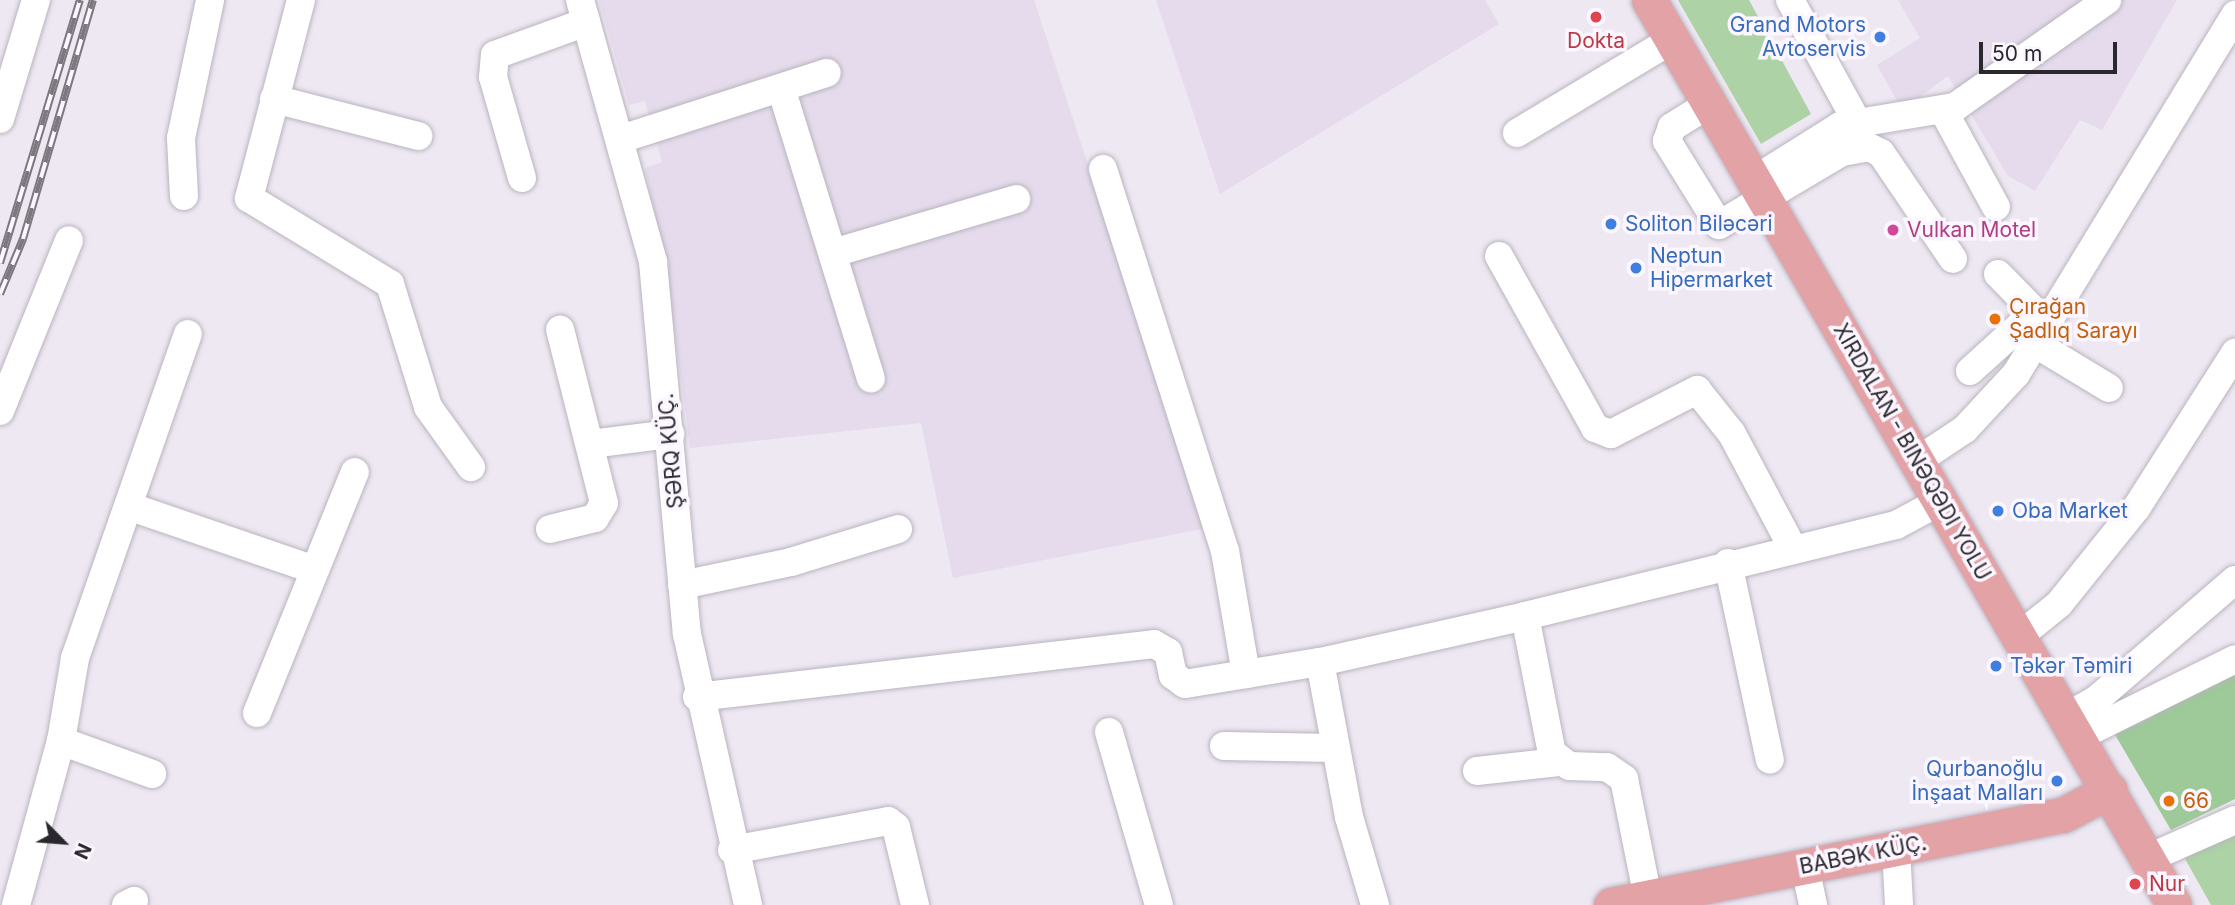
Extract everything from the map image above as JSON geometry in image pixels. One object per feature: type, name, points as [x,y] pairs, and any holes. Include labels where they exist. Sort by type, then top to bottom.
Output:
[{"type":"main road","points":[[1648,0],[2149,858],[2164,902]]},
{"type":"main road","name":"BABƏK KÜÇ.","points":[[1611,905],[2063,815],[2110,790]]},
{"type":"street","points":[[0,119],[36,0]]},
{"type":"street","points":[[184,196],[181,138],[210,0]]},
{"type":"street","points":[[301,0],[249,198],[390,284],[428,407],[471,467]]},
{"type":"street","points":[[1790,0],[1856,120]]},
{"type":"street","points":[[1709,104],[1672,127],[1667,141],[1719,225],[1819,136],[1856,120],[1944,112],[2107,0]]},
{"type":"street","points":[[522,178],[493,77],[495,55],[583,11]]},
{"type":"street","name":"ŞƏRQ KÜÇ.","points":[[583,11],[621,139],[653,262],[682,584],[697,696],[747,905]]},
{"type":"street","points":[[1917,461],[1985,410],[2235,15]]},
{"type":"street","points":[[1517,133],[1672,40]]},
{"type":"street","points":[[621,139],[827,73]]},
{"type":"street","points":[[781,88],[871,378]]},
{"type":"street","points":[[274,99],[418,136]]},
{"type":"street","points":[[1944,112],[1996,207]]},
{"type":"street","points":[[1760,190],[1842,152],[1870,147],[1881,153],[1953,259]]},
{"type":"street","points":[[1103,169],[1225,551],[1246,674]]},
{"type":"street","points":[[833,253],[1016,199]]},
{"type":"street","points":[[0,411],[69,240]]},
{"type":"street","points":[[1499,256],[1595,428],[1611,434],[1697,390],[1732,434],[1791,545]]},
{"type":"street","points":[[1998,274],[2040,327],[2109,388]]},
{"type":"street","points":[[1970,371],[2040,327]]},
{"type":"street","points":[[550,529],[602,513],[591,444],[560,329]]},
{"type":"street","points":[[12,886],[61,741],[75,658],[131,507],[188,334]]},
{"type":"street","points":[[2018,637],[2059,604],[2137,507],[2235,353]]},
{"type":"street","points":[[591,444],[670,434]]},
{"type":"street","points":[[257,713],[355,472]]},
{"type":"street","points":[[697,696],[1154,644],[1168,652],[1173,675],[1185,684],[1320,662],[1525,616],[1791,545],[1896,524],[1940,502]]},
{"type":"street","points":[[131,507],[315,570]]},
{"type":"street","points":[[682,584],[778,566],[898,529]]},
{"type":"street","points":[[1728,563],[1770,760]]},
{"type":"street","points":[[2072,727],[2097,699],[2235,580]]},
{"type":"street","points":[[1525,616],[1559,762]]},
{"type":"street","points":[[2072,727],[2235,659]]},
{"type":"street","points":[[1320,662],[1334,748],[1375,905]]},
{"type":"street","points":[[1109,732],[1159,905]]},
{"type":"street","points":[[61,741],[152,774]]},
{"type":"street","points":[[1224,746],[1334,748]]},
{"type":"street","points":[[1477,771],[1559,762],[1607,767],[1624,779],[1648,898]]},
{"type":"street","points":[[2149,858],[2235,820]]},
{"type":"street","points":[[732,850],[888,821],[897,827],[915,905]]},
{"type":"street","points":[[1896,849],[1899,905]]},
{"type":"street","points":[[1805,867],[1813,905]]},
{"type":"shaded area","points":[[599,0],[1034,0],[1207,528],[953,578],[921,423],[690,448],[666,265],[645,168],[662,162],[645,101],[629,105]]},
{"type":"shaded area","points":[[1156,0],[1485,0],[1499,24],[1220,194]]},
{"type":"shaded area","points":[[1898,0],[2177,0],[2102,130],[2080,120],[2035,191],[2008,176],[1948,76],[1902,110],[1877,65],[1920,38]]},
{"type":"green space","points":[[1678,0],[1749,0],[1811,114],[1761,144]]},
{"type":"green space","points":[[2235,673],[2235,799],[2171,830],[2114,733]]},
{"type":"green space","points":[[2235,832],[2235,905],[2211,905],[2184,857]]},
{"type":"railway","points":[[0,263],[80,0]]},
{"type":"railway","points":[[0,294],[23,239],[93,0]]},
{"type":"place","name":"Dokta","points":[[1596,17]]},
{"type":"place","name":"Grand Motors Avtoservis","points":[[1880,37]]},
{"type":"place","name":"Soliton Biləcəri","points":[[1611,224]]},
{"type":"place","name":"Vulkan Motel","points":[[1893,230]]},
{"type":"place","name":"Neptun Hipermarket","points":[[1636,268]]},
{"type":"place","name":"Çırağan Şadlıq Sarayı","points":[[1995,319]]},
{"type":"place","name":"Oba Market","points":[[1998,511]]},
{"type":"place","name":"Təkər Təmiri","points":[[1996,666]]},
{"type":"place","name":"Qurbanoğlu İnşaat Malları","points":[[2057,781]]},
{"type":"place","name":"66","points":[[2169,801]]},
{"type":"place","name":"Nur","points":[[2135,884]]}]
